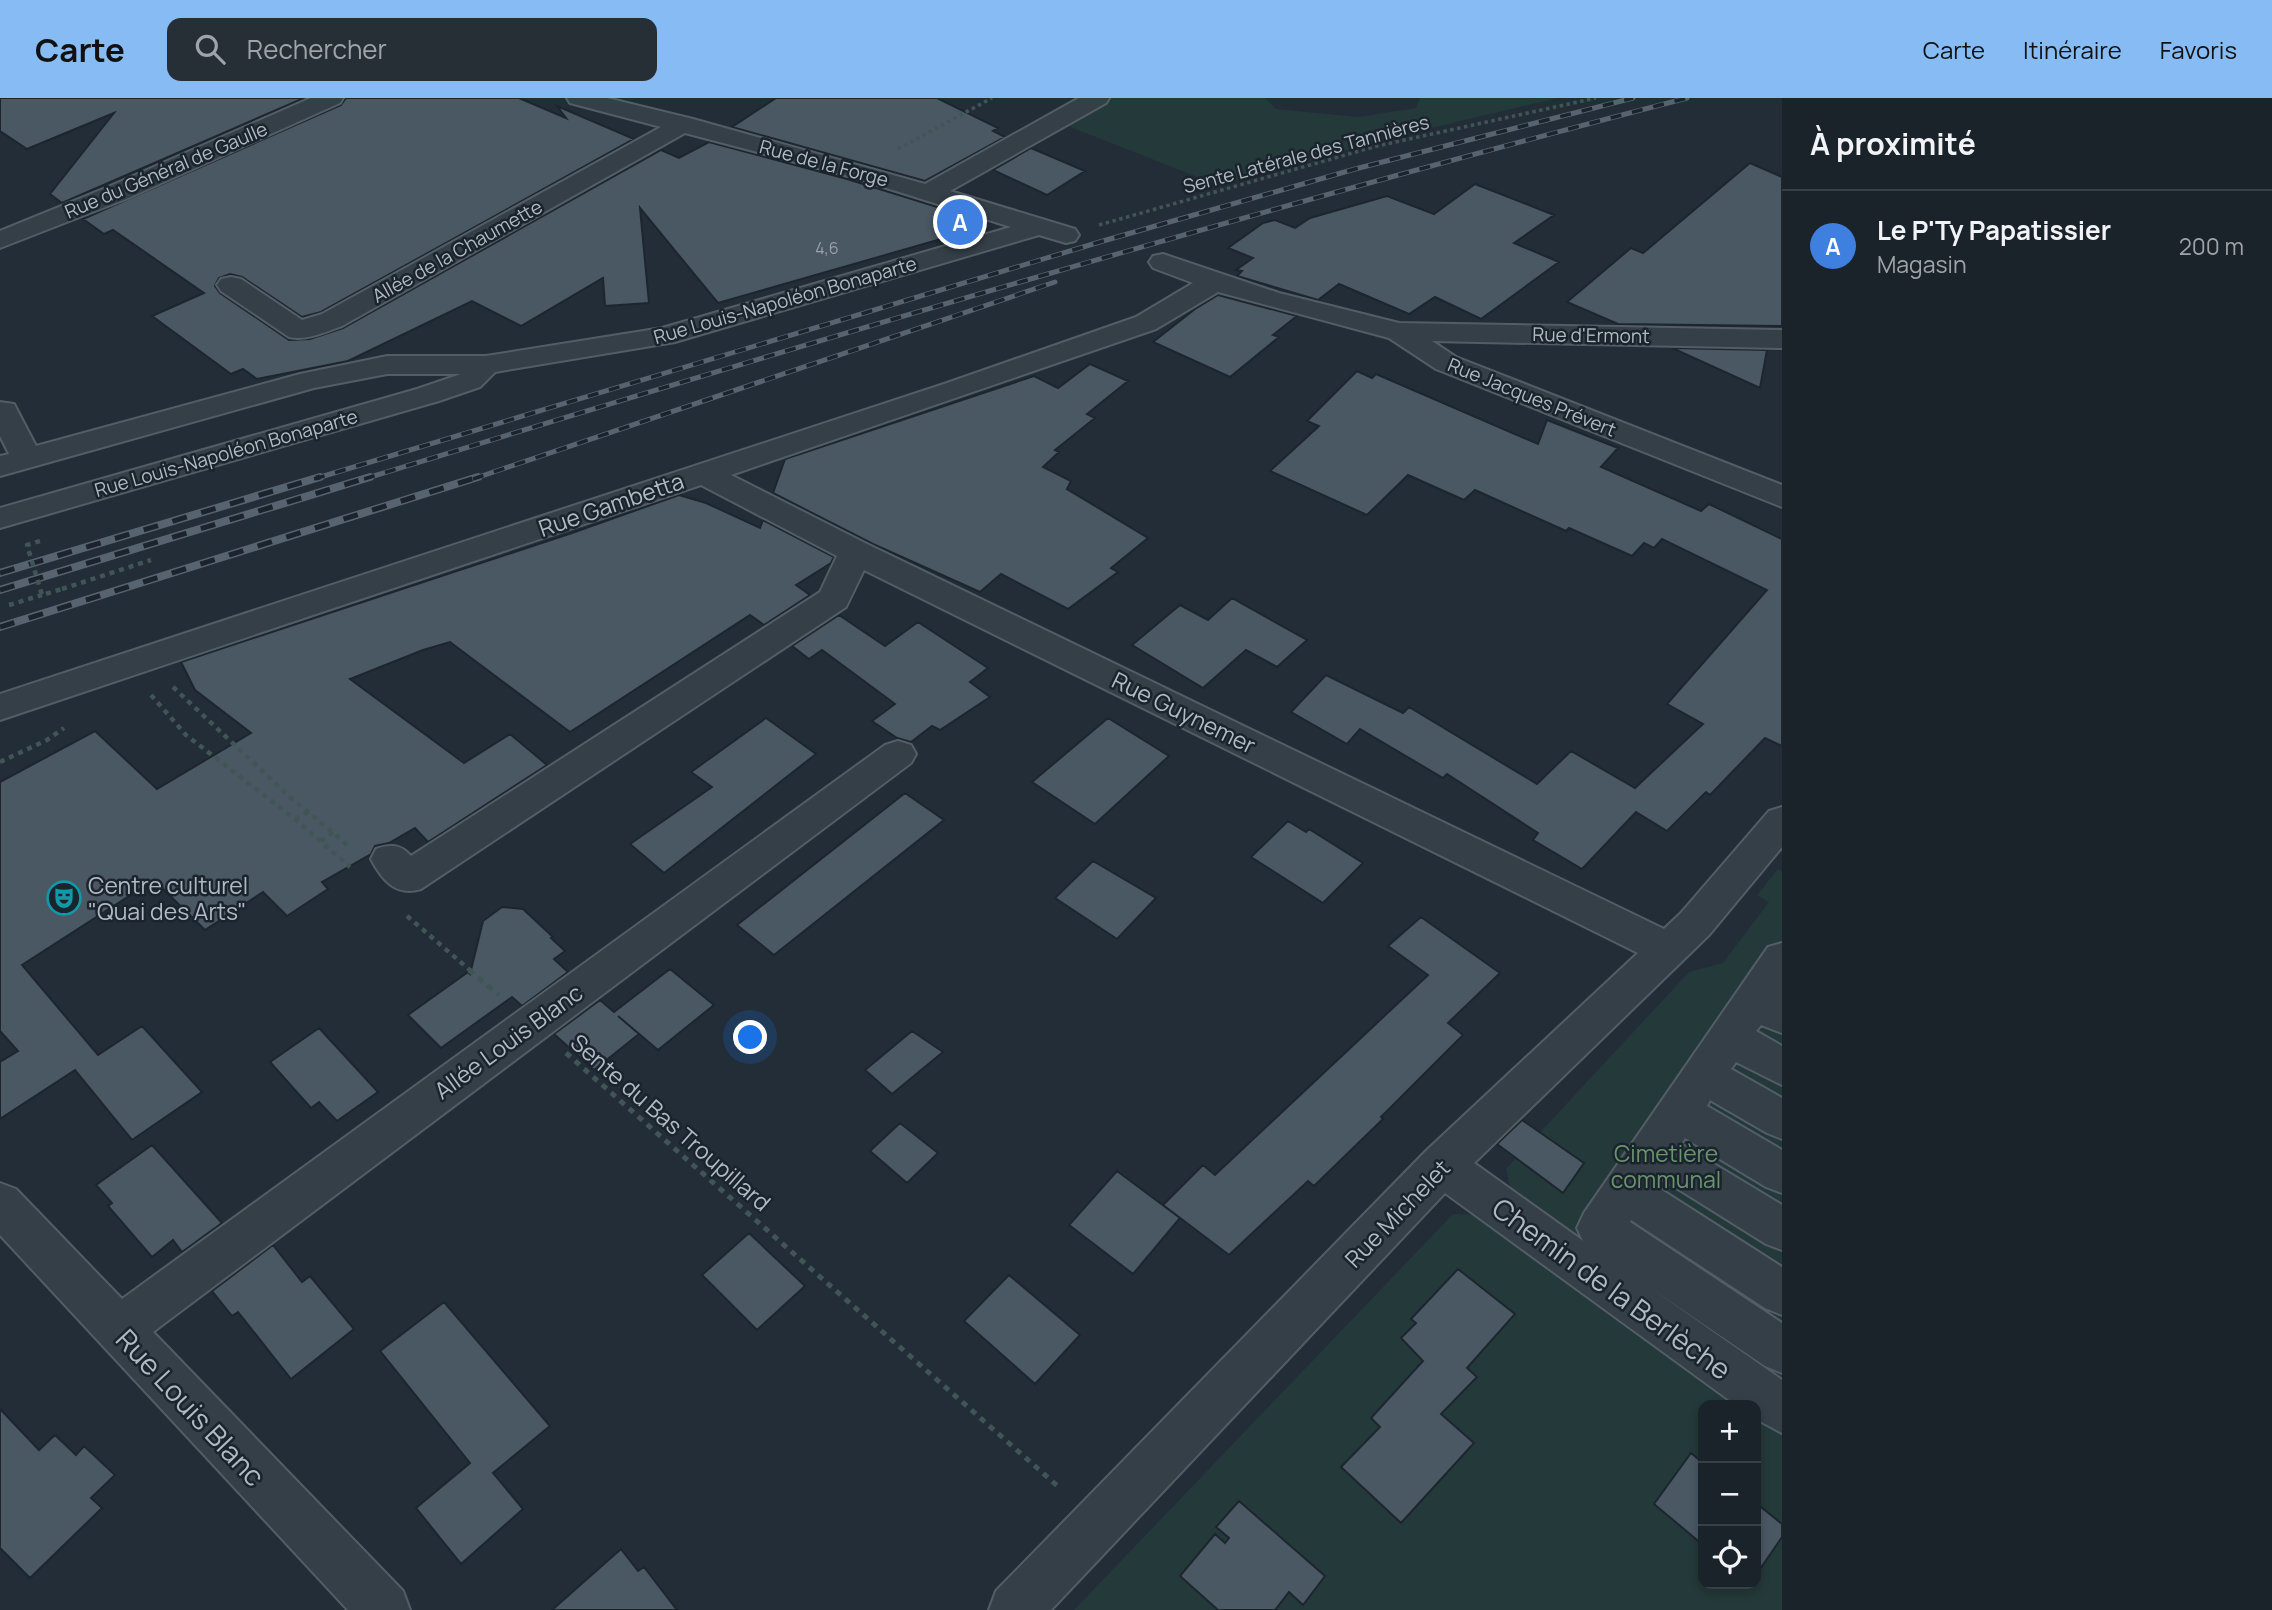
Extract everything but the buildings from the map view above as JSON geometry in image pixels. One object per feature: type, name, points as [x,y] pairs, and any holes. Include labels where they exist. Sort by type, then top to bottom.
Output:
[{"type":"street","name":"Rue du Général de Gaulle","points":[[0,240],[117,193],[331,98]]},
{"type":"street","name":"Rue de la Forge","points":[[579,98],[684,124],[929,192],[1052,231]]},
{"type":"street","points":[[929,192],[1097,98]]},
{"type":"street","name":"Allée de la Chaumette","points":[[231,285],[299,331],[332,320],[684,124]]},
{"type":"street","name":"Rue Louis-Napoléon Bonaparte","points":[[0,411],[4,410],[13,462],[310,380],[374,367],[412,364],[486,365],[665,336],[1052,231]]},
{"type":"street","name":"Rue Jacques Prévert","points":[[1163,262],[1215,282],[1399,332],[1446,363],[1782,497]]},
{"type":"street","name":"Rue Gambetta","points":[[0,707],[1146,323],[1215,282]]},
{"type":"street","name":"Rue d'Ermont","points":[[1399,332],[1782,339]]},
{"type":"street","name":"Rue Louis-Napoléon Bonaparte","points":[[0,519],[438,392],[470,381],[486,365]]},
{"type":"street","name":"Rue Guynemer","points":[[702,473],[855,552],[1668,949]]},
{"type":"street","points":[[390,859],[407,878],[834,599],[855,552]]},
{"type":"street","name":"Allée Louis Blanc","points":[[118,1330],[898,754]]},
{"type":"street","name":"Rue Michelet","points":[[1015,1610],[1443,1165],[1695,924],[1782,821]]},
{"type":"street","points":[[1775,983],[1729,1037],[1600,1228],[1781,1346]]},
{"type":"street","points":[[1729,1037],[1782,1067]]},
{"type":"street","points":[[1704,1074],[1782,1120]]},
{"type":"street","points":[[1679,1112],[1782,1173]]},
{"type":"street","points":[[1653,1150],[1782,1229]]},
{"type":"street","name":"Chemin de la Berlèche","points":[[1443,1165],[1498,1208],[1782,1409]]},
{"type":"street","points":[[1625,1191],[1782,1293]]},
{"type":"street","name":"Rue Louis Blanc","points":[[0,1203],[384,1610]]},
{"type":"path","points":[[857,172],[992,98]]},
{"type":"path","name":"Sente Latérale des Tannières","points":[[1052,231],[1377,146],[1596,98]]},
{"type":"path","points":[[40,541],[27,545],[42,595]]},
{"type":"path","points":[[9,605],[151,560]]},
{"type":"path","points":[[140,661],[172,685],[308,812],[353,849]]},
{"type":"path","points":[[140,661],[186,734],[295,819],[352,869]]},
{"type":"path","points":[[295,819],[308,812]]},
{"type":"path","points":[[321,841],[333,832]]},
{"type":"path","name":"Sente du Bas Troupillard","points":[[405,914],[1099,1522]]},
{"type":"green space","points":[[1097,98],[1265,98],[1276,109],[1358,117],[1416,108],[1420,98],[1558,98],[1393,137],[1218,185],[1055,121]]},
{"type":"green space","name":"Cimetière communal","points":[[1778,869],[1782,871],[1782,1387],[1514,1203],[1506,1169],[1689,972],[1723,963],[1769,902],[1757,895]]},
{"type":"green space","points":[[1453,1214],[1483,1215],[1750,1400],[1698,1400],[1698,1589],[1761,1589],[1761,1407],[1782,1422],[1782,1610],[1275,1610],[1289,1592],[1304,1605],[1325,1576],[1252,1512],[1225,1543],[1214,1534],[1181,1576],[1218,1610],[1074,1610]],"holes":[[[1458,1269],[1515,1314],[1467,1368],[1477,1377],[1461,1392],[1401,1339],[1416,1323],[1412,1319]]]},
{"type":"railway","points":[[314,479],[1103,241],[1355,169],[1633,98]]},
{"type":"railway","points":[[364,479],[1189,233],[1687,98]]},
{"type":"railway","points":[[473,479],[1055,282]]},
{"type":"railway","points":[[0,573],[320,477]]},
{"type":"railway","points":[[0,590],[370,477]]},
{"type":"railway","points":[[0,627],[478,477]]},
{"type":"place","name":"Le P'Ty Papatissier","points":[[960,222]]},
{"type":"place","name":"Centre culturel \"Quai des Arts\"","points":[[64,898]]}]
